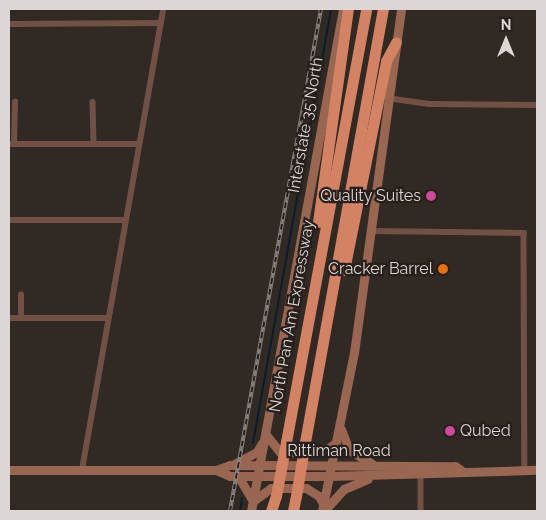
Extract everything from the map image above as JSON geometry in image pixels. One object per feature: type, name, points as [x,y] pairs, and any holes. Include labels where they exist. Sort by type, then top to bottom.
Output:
[{"type":"highway","points":[[309,298],[348,9]]},
{"type":"highway","name":"North Pan Am Expressway","points":[[272,511],[286,442],[309,298],[366,9]]},
{"type":"highway","points":[[293,511],[383,9]]},
{"type":"highway","points":[[328,324],[356,222],[386,61],[396,42]]},
{"type":"main road","name":"Interstate 35 North","points":[[251,511],[343,9]]},
{"type":"main road","points":[[323,509],[341,428],[371,232],[387,98],[401,9]]},
{"type":"main road","points":[[341,428],[349,450],[376,466]]},
{"type":"main road","points":[[266,433],[269,444],[280,452],[322,452],[337,441]]},
{"type":"main road","points":[[230,465],[258,452],[266,433]]},
{"type":"main road","name":"Rittiman Road","points":[[216,470],[230,465],[260,465],[455,466],[461,470]]},
{"type":"main road","name":"Rittiman Road","points":[[9,470],[216,470],[238,476],[330,476],[420,474],[461,470],[537,470]]},
{"type":"main road","points":[[323,509],[351,484],[382,475]]},
{"type":"main road","points":[[238,476],[253,501],[272,488],[306,488],[319,496],[323,509]]},
{"type":"street","points":[[82,470],[163,9]]},
{"type":"street","points":[[9,24],[161,23]]},
{"type":"street","points":[[387,98],[429,104],[537,105]]},
{"type":"street","points":[[15,102],[12,144],[139,144]]},
{"type":"street","points":[[94,102],[94,144]]},
{"type":"street","points":[[9,220],[125,220]]},
{"type":"street","points":[[371,232],[524,233],[525,470]]},
{"type":"street","points":[[21,295],[21,318]]},
{"type":"street","points":[[9,318],[108,318]]},
{"type":"street","points":[[420,474],[421,511]]},
{"type":"waterway","points":[[253,443],[331,9]]},
{"type":"waterway","points":[[240,511],[242,498]]},
{"type":"railway","points":[[230,511],[321,9]]},
{"type":"place","name":"Quality Suites","points":[[431,196]]},
{"type":"place","name":"Cracker Barrel","points":[[443,269]]},
{"type":"place","name":"Qubed","points":[[450,431]]}]
